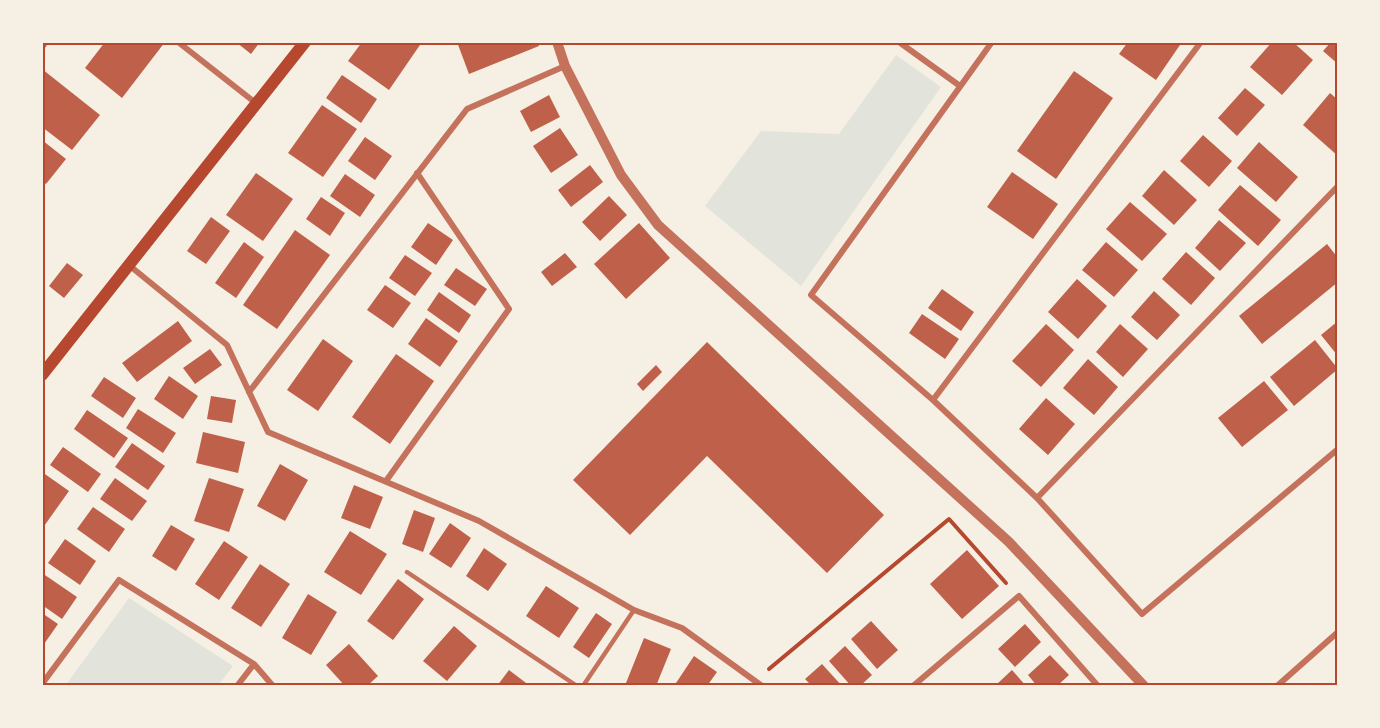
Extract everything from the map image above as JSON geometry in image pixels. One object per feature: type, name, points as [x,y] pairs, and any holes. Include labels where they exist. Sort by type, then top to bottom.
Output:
[{"type":"main road","points":[[42,375],[305,42]]},
{"type":"street","points":[[42,47],[46,42]]},
{"type":"street","points":[[178,42],[257,104]]},
{"type":"street","points":[[557,42],[565,66],[621,175],[658,225],[1009,542],[1144,686]]},
{"type":"street","points":[[899,42],[960,86]]},
{"type":"street","points":[[992,42],[812,295],[933,399],[1037,498],[1142,614],[1338,449]]},
{"type":"street","points":[[933,399],[1201,42]]},
{"type":"street","points":[[249,392],[467,109],[565,66]]},
{"type":"street","points":[[386,481],[509,309],[417,172]]},
{"type":"street","points":[[1037,498],[1338,186]]},
{"type":"street","points":[[130,266],[227,345],[268,432],[479,521],[634,610],[682,628],[762,686]]},
{"type":"street","points":[[42,684],[119,580],[254,664],[273,686]]},
{"type":"street","points":[[913,686],[1018,597],[1098,686]]},
{"type":"street","points":[[1277,686],[1337,635]]},
{"type":"street","points":[[237,686],[254,664]]},
{"type":"lane","points":[[407,572],[577,686]]},
{"type":"lane","points":[[583,686],[634,610]]},
{"type":"path","points":[[755,681],[949,519],[1018,597]]},
{"type":"shaded area","points":[[896,55],[941,87],[801,286],[705,206],[761,131],[839,134]]},
{"type":"shaded area","points":[[129,598],[233,666],[218,686],[65,686]]},
{"type":"building","points":[[105,42],[165,42],[122,98],[85,68]]},
{"type":"building","points":[[236,42],[260,42],[251,54]]},
{"type":"building","points":[[362,42],[422,42],[389,90],[348,61]]},
{"type":"building","points":[[457,42],[538,42],[539,46],[469,74]]},
{"type":"building","points":[[1128,42],[1182,42],[1156,80],[1119,54]]},
{"type":"building","points":[[1272,42],[1293,42],[1313,60],[1282,95],[1250,67]]},
{"type":"building","points":[[1331,42],[1338,42],[1338,64],[1323,51]]},
{"type":"building","points":[[42,69],[100,115],[72,150],[42,127]]},
{"type":"building","points":[[1074,71],[1113,98],[1056,179],[1017,151]]},
{"type":"building","points":[[342,75],[377,99],[361,123],[326,98]]},
{"type":"building","points":[[1245,88],[1265,105],[1237,136],[1218,118]]},
{"type":"building","points":[[1330,93],[1338,100],[1338,156],[1303,125]]},
{"type":"building","points":[[549,95],[560,117],[531,132],[520,111]]},
{"type":"building","points":[[322,105],[357,129],[323,177],[288,153]]},
{"type":"building","points":[[560,128],[578,155],[551,173],[533,146]]},
{"type":"building","points":[[1203,135],[1232,161],[1209,187],[1180,161]]},
{"type":"building","points":[[365,137],[392,156],[375,180],[348,161]]},
{"type":"building","points":[[42,140],[66,159],[46,184],[42,181]]},
{"type":"building","points":[[1259,142],[1298,177],[1276,202],[1237,168]]},
{"type":"building","points":[[590,165],[603,182],[571,207],[558,190]]},
{"type":"building","points":[[1164,170],[1197,200],[1174,225],[1142,196]]},
{"type":"building","points":[[1012,172],[1058,204],[1033,239],[987,207]]},
{"type":"building","points":[[256,173],[293,199],[263,241],[226,215]]},
{"type":"building","points":[[345,174],[375,195],[360,217],[330,196]]},
{"type":"building","points":[[1240,185],[1281,220],[1258,246],[1218,210]]},
{"type":"building","points":[[609,196],[627,215],[600,241],[582,222]]},
{"type":"building","points":[[321,197],[345,213],[330,236],[306,219]]},
{"type":"building","points":[[1130,202],[1167,234],[1142,261],[1106,229]]},
{"type":"building","points":[[211,217],[230,231],[206,264],[187,251]]},
{"type":"building","points":[[1219,220],[1246,243],[1220,271],[1195,248]]},
{"type":"building","points":[[428,223],[453,240],[436,265],[411,247]]},
{"type":"building","points":[[639,223],[670,258],[626,299],[594,264]]},
{"type":"building","points":[[295,230],[330,255],[277,329],[243,305]]},
{"type":"building","points":[[244,242],[264,257],[236,298],[215,283]]},
{"type":"building","points":[[1106,242],[1138,270],[1114,297],[1082,270]]},
{"type":"building","points":[[1327,244],[1338,258],[1338,282],[1262,344],[1239,316]]},
{"type":"building","points":[[1186,252],[1215,278],[1191,305],[1162,279]]},
{"type":"building","points":[[565,253],[577,267],[552,286],[541,272]]},
{"type":"building","points":[[405,255],[432,273],[415,296],[389,278]]},
{"type":"building","points":[[67,263],[83,275],[64,298],[49,286]]},
{"type":"building","points":[[456,268],[487,289],[475,306],[444,285]]},
{"type":"building","points":[[1077,279],[1107,306],[1078,339],[1048,312]]},
{"type":"building","points":[[385,285],[411,303],[393,328],[367,310]]},
{"type":"building","points":[[942,289],[974,312],[961,331],[928,308]]},
{"type":"building","points":[[1154,291],[1180,315],[1157,340],[1131,317]]},
{"type":"building","points":[[439,292],[471,315],[459,333],[427,310]]},
{"type":"building","points":[[922,314],[959,339],[945,359],[909,333]]},
{"type":"building","points":[[426,318],[458,341],[440,367],[408,344]]},
{"type":"building","points":[[178,321],[192,341],[137,382],[122,363]]},
{"type":"building","points":[[1338,321],[1338,356],[1321,335]]},
{"type":"building","points":[[1046,324],[1074,350],[1041,387],[1012,361]]},
{"type":"building","points":[[1120,324],[1148,349],[1123,377],[1096,352]]},
{"type":"building","points":[[323,339],[353,361],[318,411],[287,390]]},
{"type":"building","points":[[1315,340],[1338,369],[1294,406],[1270,377]]},
{"type":"building","points":[[707,342],[884,515],[827,573],[707,456],[630,535],[573,480]]},
{"type":"building","points":[[210,349],[222,365],[195,384],[183,368]]},
{"type":"building","points":[[396,354],[434,381],[390,444],[352,417]]},
{"type":"building","points":[[1088,359],[1118,387],[1094,415],[1063,388]]},
{"type":"building","points":[[656,365],[662,372],[643,391],[637,384]]},
{"type":"building","points":[[169,376],[198,396],[183,419],[154,399]]},
{"type":"building","points":[[104,377],[136,398],[123,418],[91,396]]},
{"type":"building","points":[[1264,381],[1288,410],[1242,447],[1218,418]]},
{"type":"building","points":[[211,396],[236,400],[232,423],[207,419]]},
{"type":"building","points":[[1046,398],[1075,424],[1048,455],[1019,429]]},
{"type":"building","points":[[138,409],[176,433],[163,453],[126,428]]},
{"type":"building","points":[[87,410],[128,438],[114,458],[74,429]]},
{"type":"building","points":[[203,432],[245,442],[238,473],[196,463]]},
{"type":"building","points":[[132,443],[165,466],[148,490],[115,467]]},
{"type":"building","points":[[63,447],[101,474],[88,492],[50,465]]},
{"type":"building","points":[[280,464],[308,480],[285,521],[257,506]]},
{"type":"building","points":[[42,472],[69,491],[42,529]]},
{"type":"building","points":[[115,478],[147,501],[132,521],[100,499]]},
{"type":"building","points":[[209,478],[244,489],[229,532],[194,521]]},
{"type":"building","points":[[354,485],[383,497],[370,529],[341,518]]},
{"type":"building","points":[[93,507],[125,529],[109,552],[77,529]]},
{"type":"building","points":[[414,510],[435,518],[423,552],[402,544]]},
{"type":"building","points":[[450,523],[471,538],[451,568],[429,554]]},
{"type":"building","points":[[171,525],[195,539],[176,571],[152,556]]},
{"type":"building","points":[[350,531],[387,554],[361,595],[324,572]]},
{"type":"building","points":[[65,539],[96,561],[80,585],[48,563]]},
{"type":"building","points":[[224,541],[248,557],[219,600],[195,584]]},
{"type":"building","points":[[484,548],[507,564],[488,591],[466,576]]},
{"type":"building","points":[[967,550],[999,586],[962,619],[930,584]]},
{"type":"building","points":[[260,564],[290,584],[261,627],[231,608]]},
{"type":"building","points":[[42,573],[77,597],[62,619],[42,605]]},
{"type":"building","points":[[398,579],[424,599],[393,640],[367,621]]},
{"type":"building","points":[[546,586],[579,608],[559,638],[526,616]]},
{"type":"building","points":[[308,594],[337,612],[311,655],[282,638]]},
{"type":"building","points":[[42,613],[58,624],[42,647]]},
{"type":"building","points":[[596,613],[612,624],[589,658],[573,647]]},
{"type":"building","points":[[871,621],[898,650],[877,669],[851,639]]},
{"type":"building","points":[[1025,624],[1041,642],[1015,667],[998,649]]},
{"type":"building","points":[[454,626],[477,646],[447,681],[423,661]]},
{"type":"building","points":[[644,638],[671,649],[656,686],[633,686],[626,683]]},
{"type":"building","points":[[349,644],[378,676],[367,686],[345,686],[326,665]]},
{"type":"building","points":[[845,646],[872,675],[860,686],[851,686],[829,661]]},
{"type":"building","points":[[1050,655],[1069,675],[1057,686],[1037,686],[1028,675]]},
{"type":"building","points":[[694,656],[717,672],[707,686],[674,686]]},
{"type":"building","points":[[822,664],[842,686],[812,686],[805,679]]},
{"type":"building","points":[[509,670],[530,686],[497,686]]},
{"type":"building","points":[[1012,670],[1026,686],[999,686],[997,684]]}]
